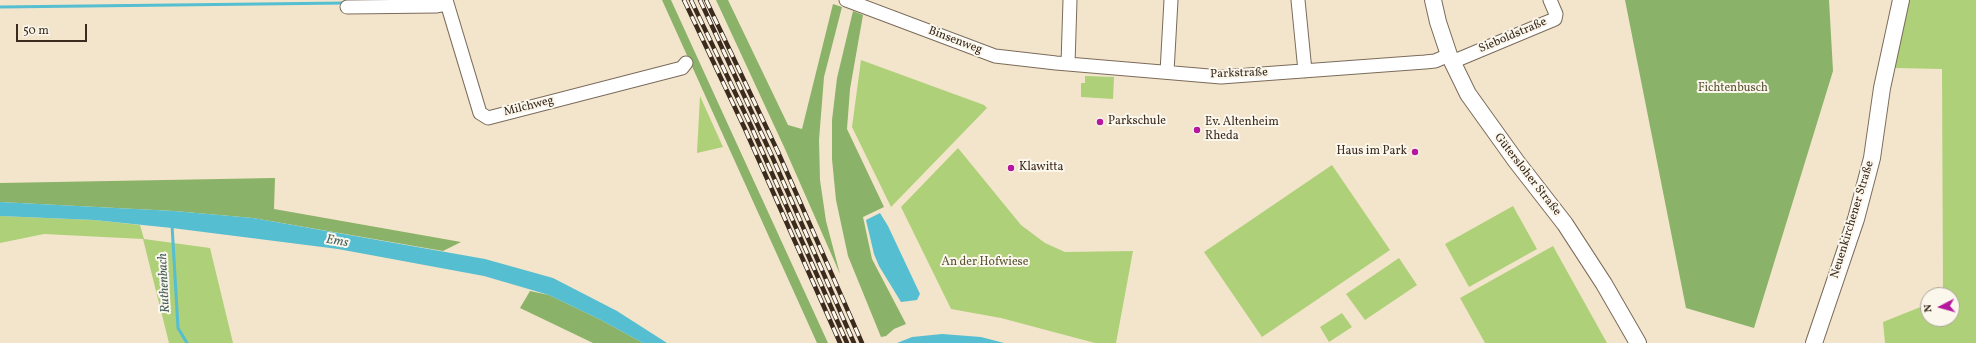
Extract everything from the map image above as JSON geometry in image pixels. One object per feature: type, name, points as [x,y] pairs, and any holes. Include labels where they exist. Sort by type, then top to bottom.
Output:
[{"type":"main road","name":"Gütersloher Straße","points":[[1433,0],[1438,22],[1451,59],[1468,94],[1489,125],[1565,224],[1604,284],[1638,343]]},
{"type":"main road","name":"Neuenkirchener Straße","points":[[1814,343],[1856,219],[1872,158],[1882,88],[1901,0]]},
{"type":"street","name":"Binsenweg","points":[[846,0],[994,56],[1068,64]]},
{"type":"street","points":[[1068,64],[1070,0]]},
{"type":"street","points":[[1167,72],[1171,0]]},
{"type":"street","points":[[1298,0],[1305,71]]},
{"type":"street","name":"Sieboldstraße","points":[[1451,59],[1554,19],[1556,14],[1550,0]]},
{"type":"street","name":"Milchweg","points":[[346,7],[437,6],[447,2],[480,113],[488,118],[682,68],[686,63]]},
{"type":"street","name":"Parkstraße","points":[[1068,64],[1221,77],[1451,59]]},
{"type":"green space","points":[[662,0],[671,0],[828,343],[817,343]]},
{"type":"green space","points":[[716,0],[728,0],[788,125],[802,129],[833,4],[842,7],[824,77],[819,140],[820,180],[826,221],[840,274],[785,149]]},
{"type":"green space","name":"Fichtenbusch","points":[[1625,0],[1829,0],[1833,71],[1754,328],[1686,308]]},
{"type":"green space","points":[[1908,0],[1976,0],[1976,343],[1885,343],[1883,322],[1920,307],[1920,327],[1960,327],[1960,287],[1943,287],[1942,69],[1895,68]]},
{"type":"green space","points":[[853,11],[863,15],[850,89],[847,129],[884,207],[863,217],[872,259],[906,324],[894,329],[886,336],[881,337],[848,256],[836,200],[832,159],[832,120],[837,78]]},
{"type":"green space","points":[[861,60],[984,105],[987,108],[891,207],[852,127]]},
{"type":"green space","points":[[1085,76],[1114,77],[1113,99],[1081,97],[1081,83],[1085,83]]},
{"type":"green space","points":[[700,96],[723,147],[697,153]]},
{"type":"green space","name":"An der Hofwiese","points":[[958,148],[1021,225],[1045,243],[1065,252],[1133,251],[1116,343],[1095,343],[1001,318],[951,309],[901,207]]},
{"type":"green space","points":[[1332,165],[1390,250],[1262,337],[1204,252]]},
{"type":"green space","points":[[275,178],[274,209],[461,242],[443,251],[253,218],[174,211],[0,202],[0,183]]},
{"type":"green space","points":[[1513,206],[1537,249],[1469,287],[1445,244]]},
{"type":"green space","points":[[0,216],[94,220],[140,225],[144,239],[210,248],[233,343],[169,343],[143,239],[44,234],[0,243]]},
{"type":"green space","points":[[1553,246],[1607,343],[1485,343],[1460,298]]},
{"type":"green space","points":[[1399,258],[1417,285],[1365,320],[1346,294]]},
{"type":"green space","points":[[530,291],[549,295],[601,320],[643,343],[593,343],[520,308]]},
{"type":"green space","points":[[1342,313],[1352,327],[1329,342],[1320,327]]},
{"type":"water","name":"Ems","points":[[0,202],[174,211],[253,218],[485,259],[553,278],[617,311],[667,343],[643,343],[601,320],[549,295],[484,276],[338,249],[172,228],[94,220],[0,216]]},
{"type":"water","points":[[880,213],[888,226],[920,294],[917,300],[901,302],[879,266],[874,254],[866,220]]},
{"type":"water","points":[[942,334],[981,337],[1004,343],[897,343],[912,337]]},
{"type":"waterway","points":[[0,7],[345,3]]},
{"type":"waterway","name":"Ruthenbach","points":[[172,225],[178,328],[187,343]]},
{"type":"railway","points":[[684,0],[745,129],[840,343]]},
{"type":"railway","points":[[691,0],[751,126],[847,343]]},
{"type":"railway","points":[[700,0],[771,154],[854,343]]},
{"type":"railway","points":[[706,0],[778,152],[862,343]]},
{"type":"place","name":"Parkschule","points":[[1100,122]]},
{"type":"place","name":"Ev. Altenheim Rheda","points":[[1197,130]]},
{"type":"place","name":"Haus im Park","points":[[1415,152]]},
{"type":"place","name":"Klawitta","points":[[1011,168]]}]
